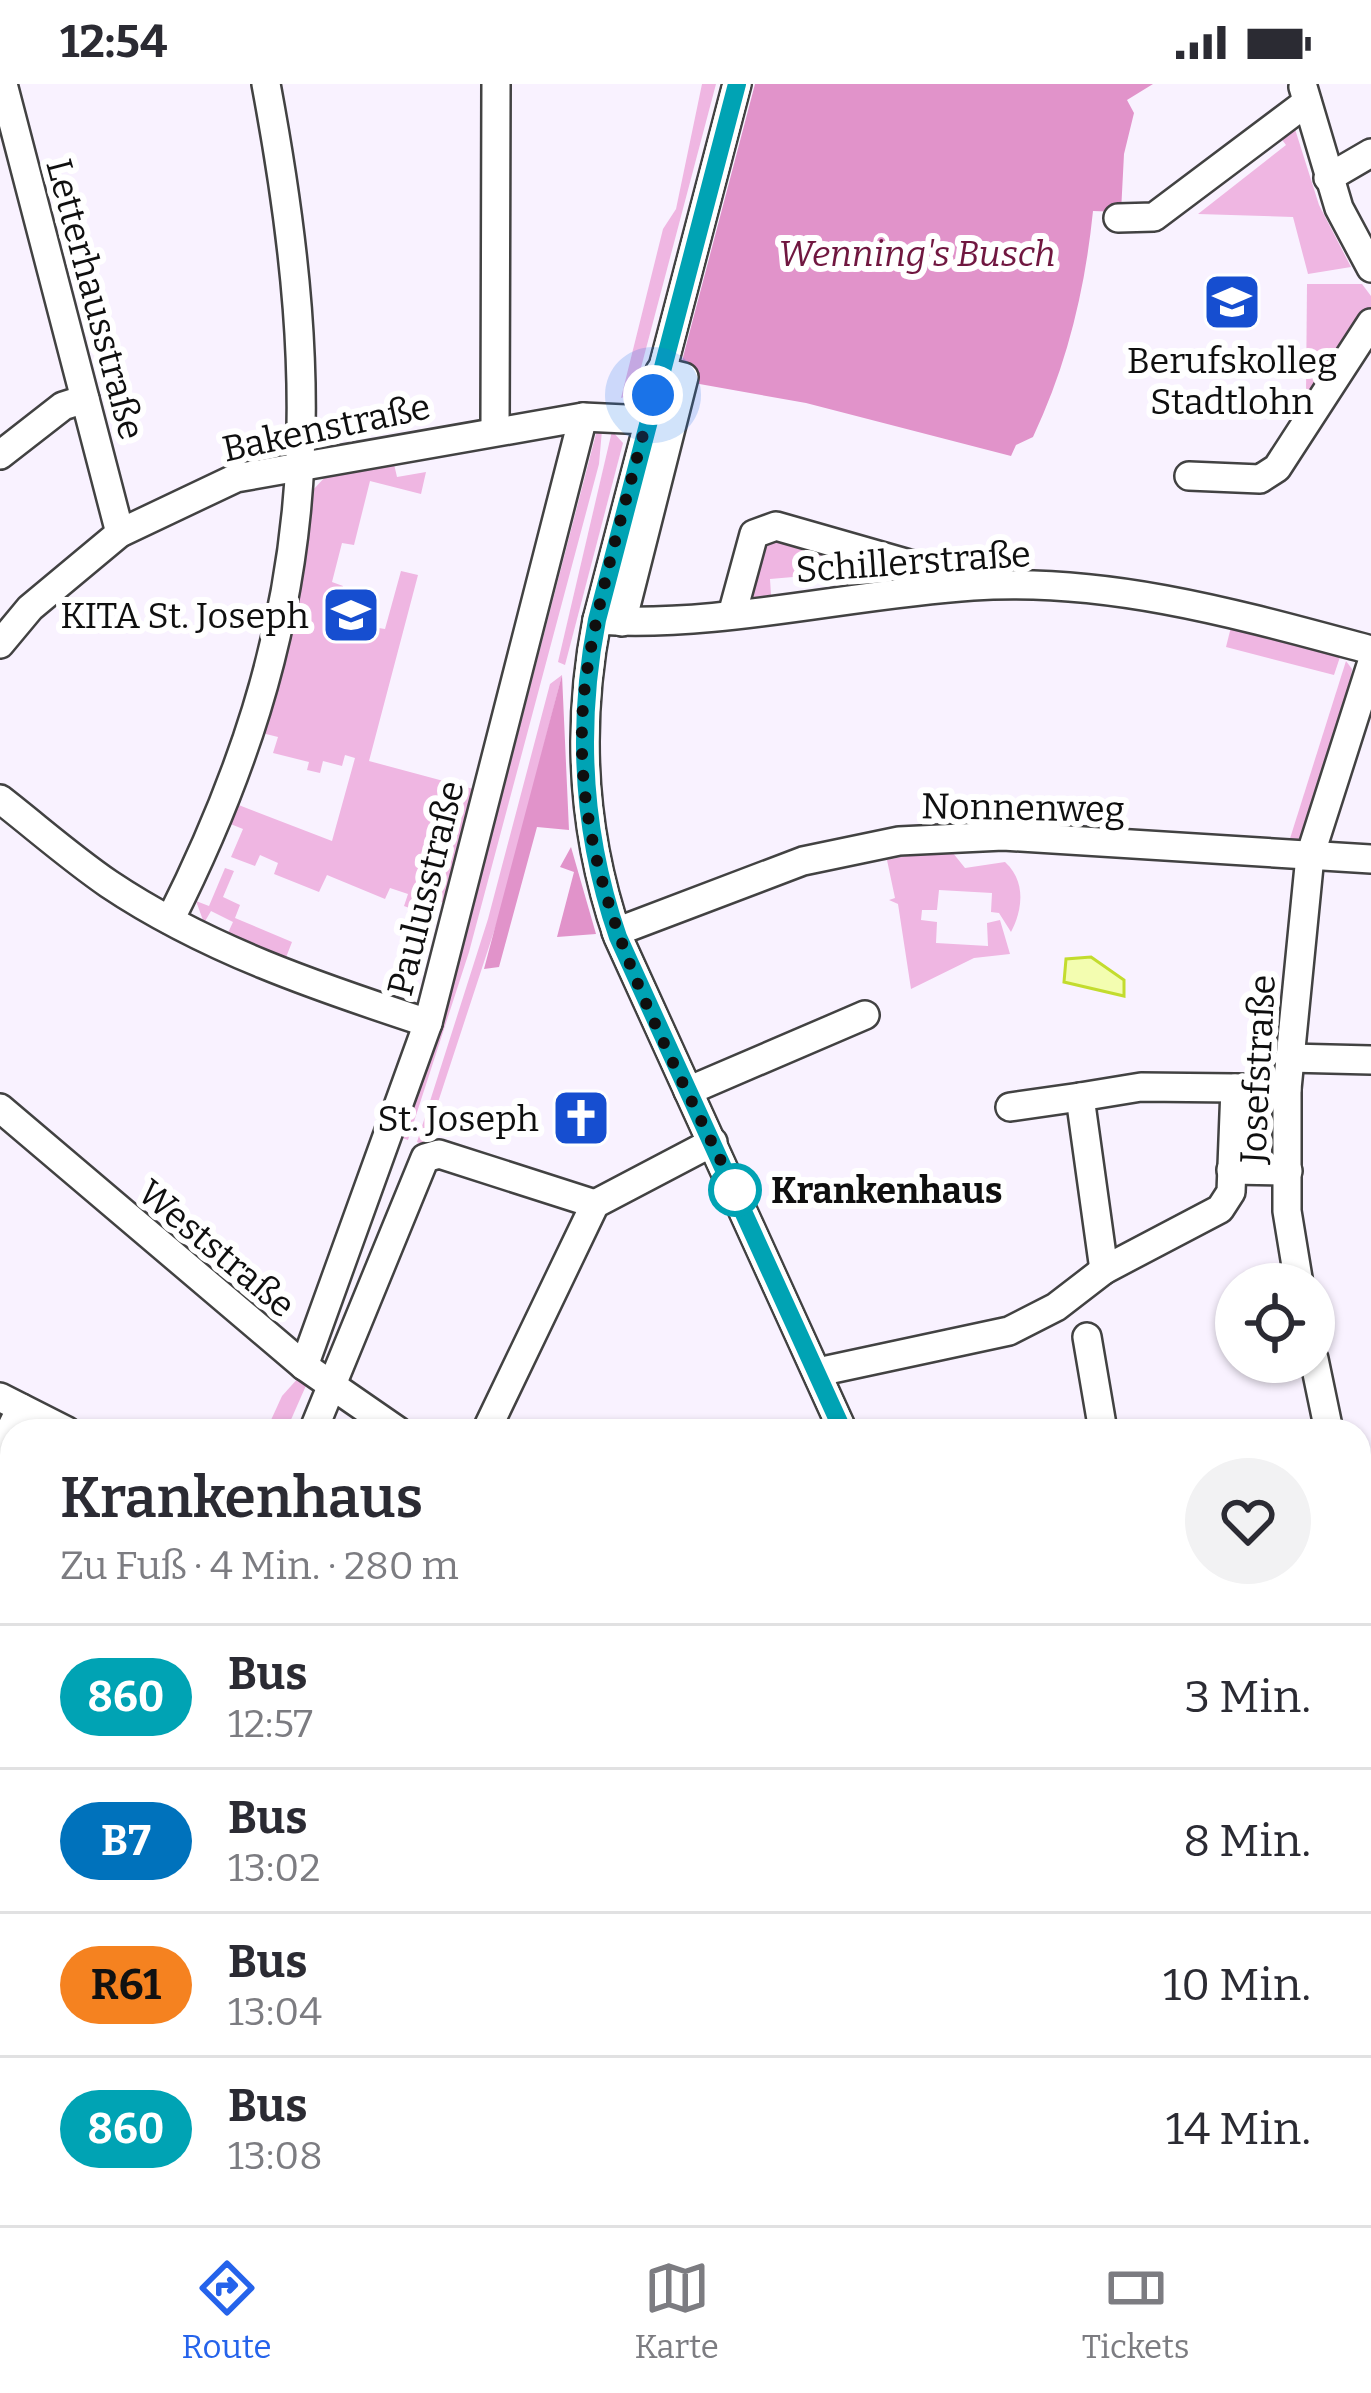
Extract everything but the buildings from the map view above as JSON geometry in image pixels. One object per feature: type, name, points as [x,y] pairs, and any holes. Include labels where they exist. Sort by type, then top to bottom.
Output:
[{"type":"street","name":"Letterhausstraße","points":[[3,84],[120,533]]},
{"type":"street","points":[[170,920],[208,845],[261,703],[292,578],[302,464],[301,327],[266,84]]},
{"type":"street","points":[[495,430],[496,84]]},
{"type":"street","points":[[609,621],[647,421],[737,84]]},
{"type":"street","points":[[1118,218],[1154,217],[1304,93],[1328,178],[1371,268]]},
{"type":"street","points":[[1328,178],[1371,153]]},
{"type":"street","points":[[1189,476],[1260,479],[1277,468],[1371,323]]},
{"type":"street","points":[[660,370],[684,377],[584,708],[584,764],[596,866],[616,932],[838,1419]]},
{"type":"street","points":[[0,455],[63,406],[85,399]]},
{"type":"street","name":"Bakenstraße","points":[[0,644],[30,608],[120,533],[236,478],[583,417],[647,421]]},
{"type":"street","name":"Paulusstraße","points":[[304,1366],[428,1023],[583,417]]},
{"type":"street","points":[[734,611],[754,534],[776,526],[938,572],[943,589]]},
{"type":"street","name":"Schillerstraße","points":[[609,621],[1020,585],[1142,596],[1226,611],[1371,650]]},
{"type":"street","name":"Josefstraße","points":[[1296,1263],[1287,1211],[1289,1058],[1310,856],[1371,665]]},
{"type":"street","points":[[0,799],[107,883],[170,920],[309,982],[428,1023]]},
{"type":"street","name":"Nonnenweg","points":[[616,932],[803,861],[899,841],[1003,836],[1371,859]]},
{"type":"street","points":[[688,1090],[865,1015]]},
{"type":"street","points":[[1289,1058],[1371,1060]]},
{"type":"street","points":[[1010,1107],[1141,1087],[1288,1089]]},
{"type":"street","points":[[818,1372],[1009,1330],[1056,1307],[1104,1270],[1220,1208],[1231,1192],[1234,1088]]},
{"type":"street","points":[[1080,1097],[1104,1270]]},
{"type":"street","name":"Weststraße","points":[[0,1108],[304,1366],[381,1419]]},
{"type":"street","points":[[492,1419],[595,1204],[712,1142]]},
{"type":"street","points":[[318,1419],[425,1158],[440,1154],[595,1204]]},
{"type":"street","points":[[1232,1170],[1288,1171]]},
{"type":"street","points":[[1087,1337],[1101,1419]]},
{"type":"street","points":[[1319,1383],[1326,1419]]},
{"type":"street","points":[[11,1402],[44,1419]]},
{"type":"shaded area","points":[[702,84],[716,84],[634,394],[621,398],[663,229],[676,209]]},
{"type":"shaded area","points":[[1288,125],[1295,129],[1319,205],[1351,267],[1308,274],[1293,217],[1198,214],[1286,145],[1277,133]]},
{"type":"shaded area","points":[[1307,284],[1362,284],[1371,296],[1371,311],[1318,394],[1306,394]]},
{"type":"shaded area","points":[[597,430],[602,430],[599,464],[469,952],[408,1140],[399,1137],[464,942]]},
{"type":"shaded area","points":[[612,431],[623,443],[565,665],[558,662]]},
{"type":"shaded area","points":[[394,464],[397,477],[426,472],[421,494],[370,481],[354,545],[342,543],[332,582],[343,586],[334,621],[385,629],[401,571],[418,575],[369,761],[477,790],[449,905],[435,899],[428,915],[404,906],[408,894],[390,888],[385,899],[327,875],[319,892],[274,874],[278,863],[260,855],[255,866],[231,857],[243,829],[228,823],[236,804],[332,841],[355,758],[345,755],[342,766],[323,761],[320,773],[307,770],[309,762],[273,753],[278,737],[262,733],[301,587],[311,492],[327,475]]},
{"type":"shaded area","points":[[771,534],[790,545],[911,569],[912,579],[877,584],[874,570],[770,579],[771,595],[743,599],[754,553]]},
{"type":"shaded area","points":[[1231,627],[1340,657],[1334,675],[1226,647]]},
{"type":"shaded area","points":[[1346,661],[1352,669],[1350,685],[1300,845],[1287,848]]},
{"type":"shaded area","points":[[562,675],[503,904],[424,1145],[417,1142],[488,919],[550,684]]},
{"type":"shaded area","points":[[925,852],[953,853],[965,868],[1005,862],[1017,878],[1020,906],[1011,932],[999,913],[991,912],[992,893],[939,890],[937,910],[922,910],[921,920],[937,922],[936,943],[988,946],[987,923],[1000,920],[1010,954],[974,958],[911,989],[898,904],[889,900],[895,898],[887,860]]},
{"type":"shaded area","points":[[225,868],[234,871],[223,897],[240,905],[235,918],[292,942],[285,960],[227,935],[233,922],[211,911],[204,923],[196,901],[209,906]]},
{"type":"shaded area","points":[[1091,957],[1124,980],[1124,996],[1064,982],[1066,959]]},
{"type":"shaded area","points":[[300,1376],[308,1381],[291,1419],[271,1419],[282,1396]]},
{"type":"green space","name":"Wenning's Busch","points":[[755,84],[1153,84],[1127,100],[1134,113],[1124,154],[1121,212],[1093,211],[1079,298],[1056,382],[1033,437],[1016,445],[1011,456],[806,403],[677,380]]},
{"type":"green space","points":[[562,675],[569,830],[537,827],[499,967],[484,969]]},
{"type":"green space","points":[[571,847],[596,934],[557,937],[574,872],[560,867]]},
{"type":"bus line","name":"860","points":[[737,84],[597,620],[587,673],[584,764],[596,866],[618,937],[838,1419]]},
{"type":"place","name":"Berufskolleg Stadtlohn","points":[[1232,302]]},
{"type":"place","name":"KITA St. Joseph","points":[[351,615]]},
{"type":"place","name":"St. Joseph","points":[[581,1118]]},
{"type":"place","name":"Krankenhaus","points":[[735,1190]]},
{"type":"route","points":[[653,395],[587,673],[584,764],[589,825],[618,937],[735,1190]]}]
